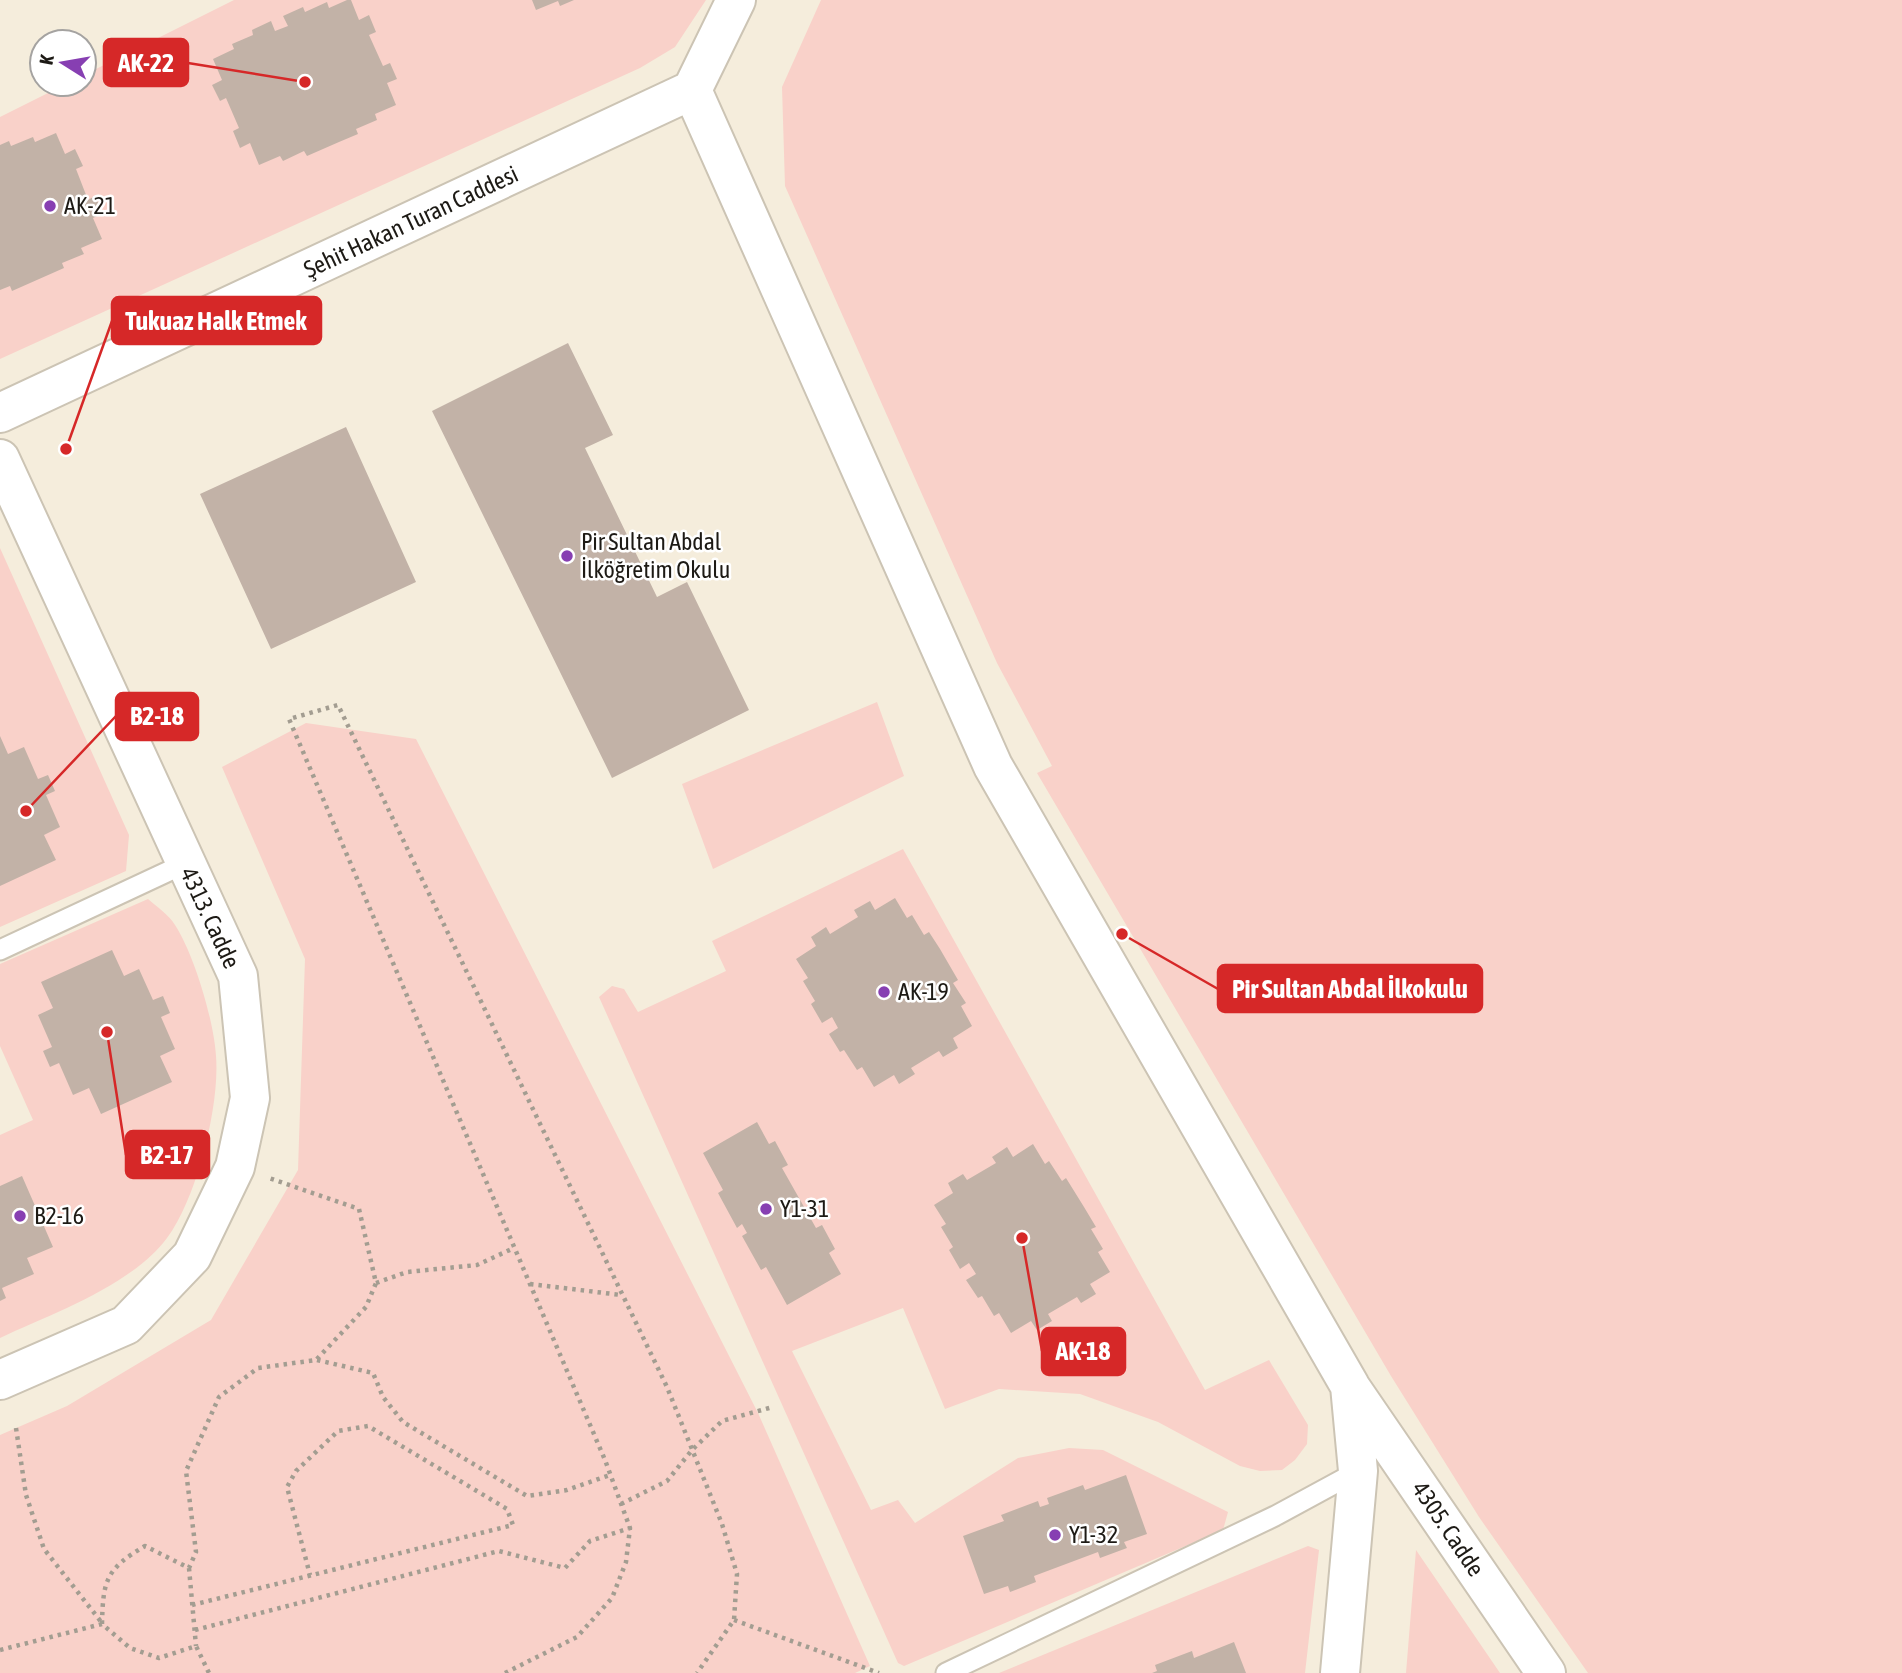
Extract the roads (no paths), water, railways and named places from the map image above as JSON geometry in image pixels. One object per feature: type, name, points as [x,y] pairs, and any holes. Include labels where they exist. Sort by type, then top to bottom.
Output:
[{"type":"street","points":[[692,90],[736,0]]},
{"type":"street","name":"Şehit Hakan Turan Caddesi","points":[[0,413],[692,90]]},
{"type":"street","name":"4305. Cadde","points":[[692,90],[993,766],[1350,1386],[1546,1673]]},
{"type":"street","name":"4313. Cadde","points":[[0,458],[238,976],[250,1098],[235,1167],[192,1256],[126,1325],[0,1380]]},
{"type":"street","points":[[1340,1673],[1358,1471],[1350,1386]]},
{"type":"lane","points":[[0,950],[184,863]]},
{"type":"lane","points":[[946,1673],[1275,1516],[1358,1471]]},
{"type":"place","name":"AK-22","points":[[305,82]]},
{"type":"place","name":"AK-21","points":[[50,206]]},
{"type":"place","name":"Tukuaz Halk Etmek","points":[[66,449]]},
{"type":"place","name":"Pir Sultan Abdal İlköğretim Okulu","points":[[567,556]]},
{"type":"place","name":"B2-18","points":[[26,811]]},
{"type":"place","name":"Pir Sultan Abdal İlkokulu","points":[[1122,934]]},
{"type":"place","name":"AK-19","points":[[884,992]]},
{"type":"place","name":"B2-17","points":[[107,1032]]},
{"type":"place","name":"Y1-31","points":[[766,1209]]},
{"type":"place","name":"B2-16","points":[[20,1216]]},
{"type":"place","name":"AK-18","points":[[1022,1238]]},
{"type":"place","name":"Y1-32","points":[[1055,1535]]}]
